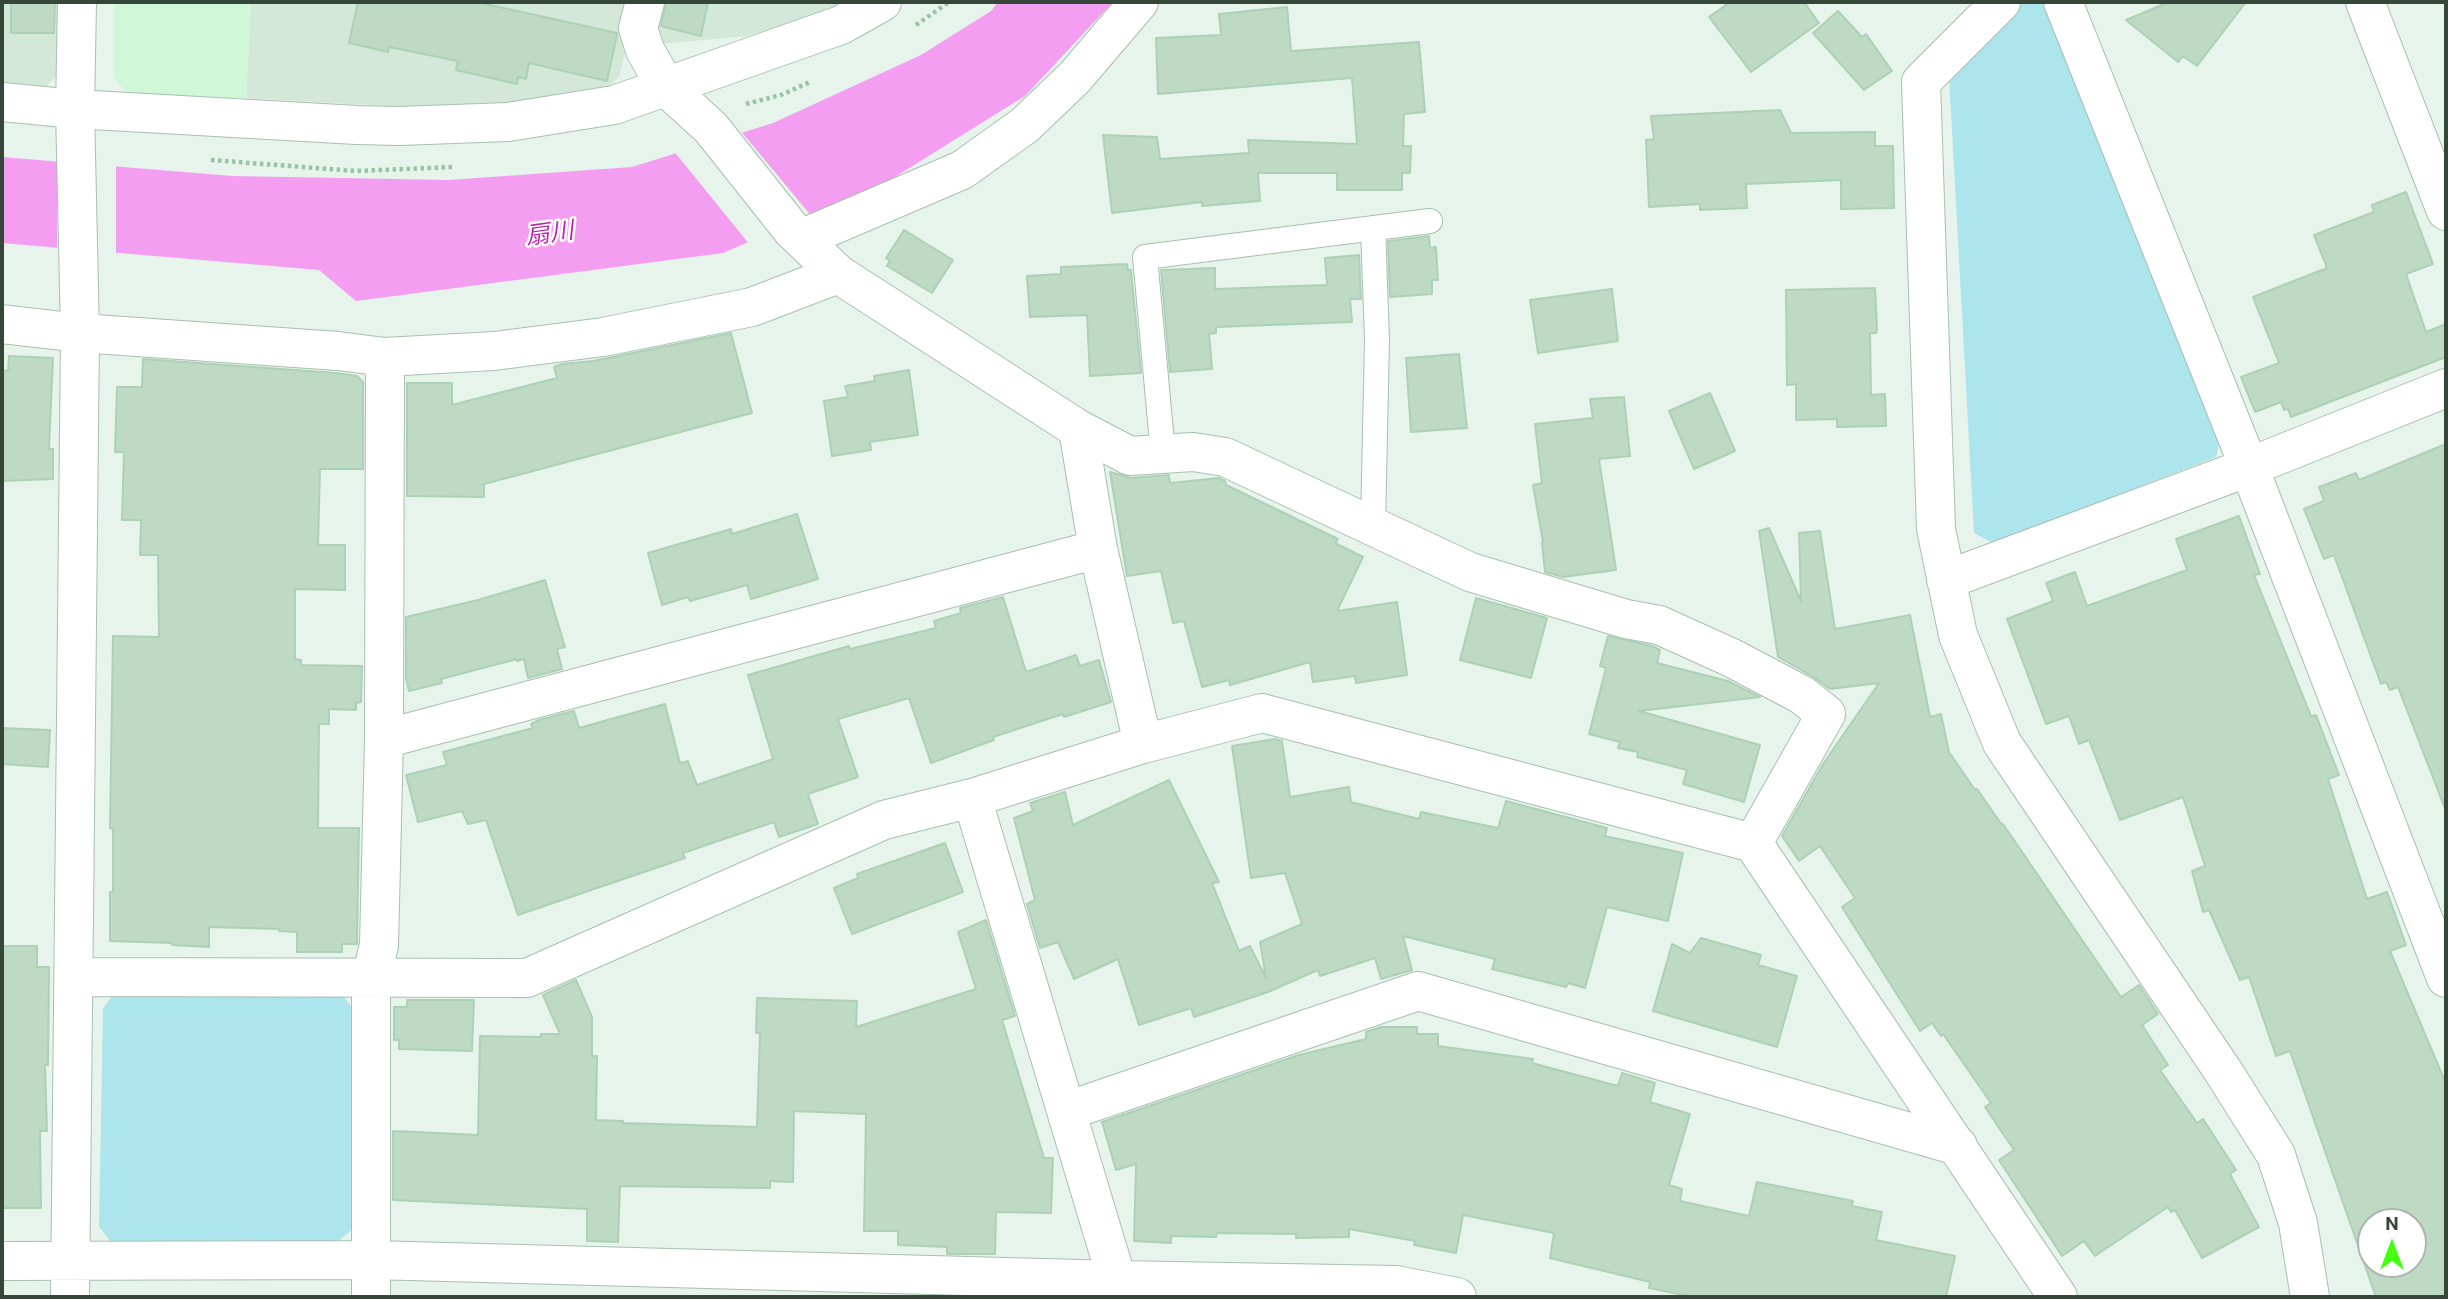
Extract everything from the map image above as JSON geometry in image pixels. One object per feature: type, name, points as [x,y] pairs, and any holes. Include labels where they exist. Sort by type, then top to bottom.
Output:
[{"type":"street","points":[[70,1279],[79,319],[78,152],[75,109],[77,2]]},
{"type":"street","points":[[645,2],[638,28],[645,50],[666,87],[711,128],[797,234],[838,274],[1078,429],[1130,456],[1193,452],[1225,457],[1470,572],[1626,619],[1659,625],[1732,658],[1802,695],[1826,714],[1753,843]]},
{"type":"street","points":[[2,102],[75,109],[357,125],[495,123],[614,106],[841,25],[883,2]]},
{"type":"street","points":[[797,234],[962,170],[1025,125],[1059,93],[1139,2]]},
{"type":"street","points":[[2001,2],[1921,82],[1936,529],[1958,635],[2001,743],[2223,1071],[2276,1155],[2298,1223],[2311,1297]]},
{"type":"street","points":[[2063,2],[2249,467],[2446,978]]},
{"type":"street","points":[[2365,2],[2446,211]]},
{"type":"street","points":[[2,324],[79,319],[385,357],[494,351],[603,338],[752,307],[838,274]]},
{"type":"street","points":[[371,1297],[371,978],[379,946],[384,739],[385,357]]},
{"type":"street","points":[[1946,580],[2249,467],[2446,388]]},
{"type":"street","points":[[1078,429],[1098,549],[1143,744]]},
{"type":"street","points":[[384,739],[1098,549]]},
{"type":"street","points":[[74,977],[527,978],[884,820],[972,797],[1143,744],[1262,713],[1753,843],[2058,1297]]},
{"type":"street","points":[[972,797],[1067,1111],[1117,1289]]},
{"type":"street","points":[[1067,1111],[1418,991],[1958,1146]]},
{"type":"street","points":[[2,1261],[70,1279],[372,1259],[1117,1289],[1396,1285],[1457,1297]]},
{"type":"lane","points":[[1163,454],[1145,257],[1430,221]]},
{"type":"lane","points":[[1373,228],[1377,340],[1373,526]]},
{"type":"shaded area","points":[[2,2],[61,2],[58,75],[43,89],[2,85]]},
{"type":"shaded area","points":[[114,2],[251,2],[246,98],[127,94],[114,76]]},
{"type":"shaded area","points":[[251,2],[638,2],[619,77],[604,90],[515,103],[423,108],[246,98]]},
{"type":"shaded area","points":[[651,2],[852,2],[813,17],[747,36],[650,45]]},
{"type":"shaded area","points":[[2023,2],[2045,3],[2219,444],[2216,457],[1993,543],[1974,533],[1949,76]]},
{"type":"shaded area","points":[[115,992],[341,993],[356,1013],[356,1226],[336,1243],[112,1243],[99,1227],[103,1009]]},
{"type":"water","name":"扇川","points":[[998,2],[1113,2],[1025,96],[882,185],[723,253],[356,301],[319,270],[2,243],[2,157],[232,176],[449,180],[632,167],[773,123],[921,55],[991,11]]},
{"type":"pier","points":[[740,130],[813,218],[750,245],[673,150]]},
{"type":"pier","points":[[57,158],[116,163],[116,256],[57,251]]},
{"type":"building","points":[[11,2],[55,2],[54,33],[11,33]]},
{"type":"building","points":[[358,2],[476,2],[617,33],[607,81],[529,63],[526,79],[518,77],[517,84],[456,70],[458,61],[389,47],[388,52],[349,43]]},
{"type":"building","points":[[666,2],[708,2],[701,36],[661,26]]},
{"type":"building","points":[[1730,2],[1804,2],[1819,23],[1751,72],[1709,17]]},
{"type":"building","points":[[2169,2],[2246,2],[2197,66],[2183,56],[2178,62],[2126,20]]},
{"type":"building","points":[[1287,7],[1291,51],[1419,42],[1425,112],[1404,114],[1403,146],[1411,146],[1410,173],[1402,173],[1402,190],[1337,190],[1337,173],[1258,173],[1260,201],[1202,206],[1202,202],[1112,213],[1103,135],[1157,137],[1160,159],[1249,153],[1248,140],[1357,144],[1352,78],[1158,94],[1156,38],[1221,35],[1219,14]]},
{"type":"building","points":[[1838,11],[1862,37],[1866,34],[1892,71],[1864,90],[1813,33]]},
{"type":"building","points":[[1780,110],[1791,133],[1875,132],[1875,146],[1893,146],[1894,208],[1841,209],[1841,180],[1746,184],[1747,208],[1700,210],[1700,204],[1649,207],[1646,140],[1654,139],[1651,116]]},
{"type":"building","points":[[2406,192],[2433,264],[2406,274],[2426,332],[2446,324],[2446,357],[2291,417],[2281,402],[2255,412],[2241,377],[2279,363],[2253,297],[2327,268],[2314,235],[2374,212],[2372,205]]},
{"type":"building","points":[[904,230],[953,260],[932,293],[887,266],[890,260],[886,258]]},
{"type":"building","points":[[1429,236],[1430,248],[1436,247],[1438,280],[1432,280],[1432,294],[1390,297],[1388,241]]},
{"type":"building","points":[[1359,255],[1361,299],[1350,299],[1352,322],[1216,327],[1216,333],[1209,334],[1212,369],[1170,372],[1161,270],[1215,268],[1215,289],[1327,285],[1325,258]]},
{"type":"building","points":[[1127,264],[1128,270],[1131,270],[1141,373],[1090,376],[1087,315],[1030,317],[1027,276],[1061,274],[1061,267]]},
{"type":"building","points":[[1875,288],[1877,328],[1876,333],[1870,333],[1871,395],[1885,394],[1886,426],[1837,427],[1837,419],[1796,420],[1796,384],[1787,385],[1786,290]]},
{"type":"building","points":[[1612,289],[1618,341],[1538,353],[1530,300]]},
{"type":"building","points":[[731,333],[752,413],[484,484],[484,497],[407,496],[407,383],[452,383],[452,405],[557,378],[554,367],[562,364],[593,361]]},
{"type":"building","points":[[1459,354],[1467,428],[1411,432],[1406,358]]},
{"type":"building","points":[[9,356],[53,358],[49,449],[53,449],[53,479],[2,481],[2,370],[8,371]]},
{"type":"building","points":[[143,359],[336,373],[357,376],[363,382],[363,469],[320,469],[318,545],[345,545],[345,590],[295,589],[295,659],[301,660],[301,665],[362,666],[361,702],[356,703],[356,710],[329,709],[329,724],[319,724],[318,828],[359,828],[357,944],[342,944],[342,952],[297,952],[297,932],[279,929],[209,927],[209,947],[110,941],[110,892],[113,892],[113,829],[110,828],[113,636],[159,637],[158,555],[140,555],[141,520],[122,520],[124,452],[115,452],[117,387],[142,387]]},
{"type":"building","points":[[909,370],[918,435],[870,442],[871,450],[832,456],[824,401],[848,397],[845,386],[875,381],[874,376]]},
{"type":"building","points":[[1710,393],[1735,451],[1694,469],[1669,411]]},
{"type":"building","points":[[1624,397],[1630,456],[1599,459],[1616,570],[1563,577],[1545,572],[1543,542],[1533,485],[1542,483],[1535,424],[1593,418],[1590,399]]},
{"type":"building","points":[[2446,444],[2444,806],[2398,687],[2390,690],[2386,682],[2381,684],[2334,555],[2324,559],[2304,509],[2324,501],[2319,487],[2356,473],[2359,480]]},
{"type":"building","points":[[1110,472],[1131,478],[1169,475],[1170,483],[1219,478],[1225,481],[1226,485],[1338,539],[1335,543],[1363,557],[1337,611],[1397,602],[1407,675],[1356,683],[1355,676],[1313,682],[1310,662],[1230,685],[1229,680],[1202,687],[1184,621],[1173,623],[1161,571],[1127,576]]},
{"type":"building","points":[[797,514],[818,579],[751,599],[747,585],[690,601],[688,597],[662,605],[648,553],[731,529],[732,534]]},
{"type":"building","points":[[2239,516],[2260,574],[2254,575],[2311,716],[2316,715],[2339,775],[2328,779],[2367,899],[2387,892],[2406,945],[2390,951],[2446,1084],[2446,1297],[2376,1297],[2369,1278],[2427,1278],[2427,1208],[2357,1208],[2357,1243],[2290,1051],[2276,1056],[2249,977],[2240,980],[2209,910],[2203,912],[2192,871],[2205,866],[2183,797],[2120,820],[2089,740],[2079,744],[2069,716],[2046,724],[2007,619],[2053,601],[2046,583],[2075,572],[2087,606],[2187,570],[2176,539]]},
{"type":"building","points":[[1769,528],[1801,601],[1799,533],[1820,531],[1835,629],[1910,615],[1930,717],[1941,714],[1949,752],[2003,824],[2121,997],[2139,985],[2158,1014],[2142,1025],[2168,1065],[2160,1070],[2197,1123],[2203,1119],[2236,1170],[2230,1174],[2259,1227],[2202,1258],[2175,1210],[2171,1212],[2168,1207],[2095,1256],[2084,1241],[2062,1256],[1999,1160],[2014,1150],[1985,1107],[1991,1103],[1943,1034],[1941,1036],[1932,1023],[1920,1031],[1842,907],[1855,898],[1820,846],[1799,861],[1782,836],[1823,764],[1879,683],[1830,689],[1778,657],[1759,531]]},
{"type":"building","points":[[545,580],[565,647],[557,649],[562,669],[528,678],[524,659],[517,659],[441,679],[442,683],[409,691],[406,678],[406,617]]},
{"type":"building","points":[[1003,597],[1026,672],[1076,655],[1080,666],[1099,660],[1111,702],[1064,717],[1063,714],[993,737],[994,740],[931,763],[909,698],[838,719],[858,777],[808,794],[818,824],[779,837],[774,822],[683,853],[685,858],[518,915],[486,820],[468,824],[462,811],[418,822],[406,775],[447,765],[443,752],[533,728],[531,724],[539,720],[574,711],[579,728],[665,704],[680,763],[688,761],[697,785],[773,759],[748,675],[849,646],[850,649],[936,628],[934,621],[961,613],[960,608]]},
{"type":"building","points":[[1476,598],[1547,618],[1531,678],[1460,660]]},
{"type":"building","points":[[1608,636],[1652,646],[1660,650],[1657,663],[1728,681],[1760,697],[1639,711],[1760,745],[1744,802],[1683,784],[1687,770],[1637,757],[1638,752],[1618,748],[1620,742],[1589,734],[1606,668],[1600,666]]},
{"type":"building","points":[[2,728],[50,730],[48,767],[2,764]]},
{"type":"building","points":[[1275,739],[1282,741],[1290,797],[1349,787],[1351,802],[1419,819],[1421,812],[1498,828],[1506,801],[1607,828],[1605,836],[1683,853],[1668,921],[1607,907],[1585,988],[1568,983],[1566,987],[1492,969],[1495,959],[1403,936],[1412,970],[1381,979],[1375,958],[1320,976],[1318,970],[1268,992],[1194,1017],[1191,1008],[1139,1025],[1118,959],[1074,979],[1058,942],[1040,948],[1027,904],[1035,900],[1014,818],[1033,811],[1030,803],[1065,792],[1073,825],[1169,780],[1219,882],[1212,883],[1239,951],[1250,946],[1266,978],[1260,942],[1302,924],[1285,873],[1251,878],[1232,746]]},
{"type":"building","points":[[945,843],[963,892],[852,934],[834,888],[858,878],[857,874]]},
{"type":"building","points":[[986,920],[1015,1016],[1002,1020],[1044,1158],[1053,1158],[1051,1213],[996,1212],[995,1254],[947,1254],[947,1247],[898,1245],[898,1231],[864,1231],[866,1114],[794,1111],[793,1182],[770,1181],[770,1188],[620,1186],[618,1242],[587,1241],[587,1209],[393,1200],[393,1131],[478,1135],[480,1036],[541,1037],[541,1034],[560,1034],[543,995],[576,980],[592,1017],[592,1056],[597,1056],[596,1120],[757,1127],[760,1033],[756,1033],[757,998],[857,1001],[856,1027],[976,989],[958,932]]},
{"type":"building","points":[[1701,938],[1761,955],[1758,965],[1797,976],[1777,1047],[1653,1011],[1672,944],[1690,953]]},
{"type":"building","points":[[2,946],[37,946],[37,967],[49,967],[48,1065],[45,1065],[47,1131],[40,1131],[41,1208],[2,1208]]},
{"type":"building","points":[[407,1000],[474,1000],[472,1051],[399,1049],[399,1040],[394,1040],[394,1007],[407,1007]]},
{"type":"building","points":[[1381,1027],[1417,1027],[1417,1034],[1438,1034],[1438,1046],[1533,1059],[1532,1063],[1618,1086],[1622,1073],[1655,1083],[1650,1102],[1690,1114],[1669,1185],[1682,1189],[1680,1201],[1749,1216],[1757,1182],[1853,1201],[1852,1206],[1882,1212],[1876,1240],[1955,1256],[1946,1297],[1694,1297],[1649,1288],[1650,1282],[1550,1258],[1554,1233],[1463,1215],[1456,1253],[1414,1245],[1415,1241],[1349,1229],[1349,1237],[1296,1238],[1296,1234],[1217,1233],[1216,1237],[1171,1236],[1171,1243],[1134,1241],[1136,1164],[1116,1170],[1102,1122],[1299,1055],[1366,1039],[1366,1032]]}]
